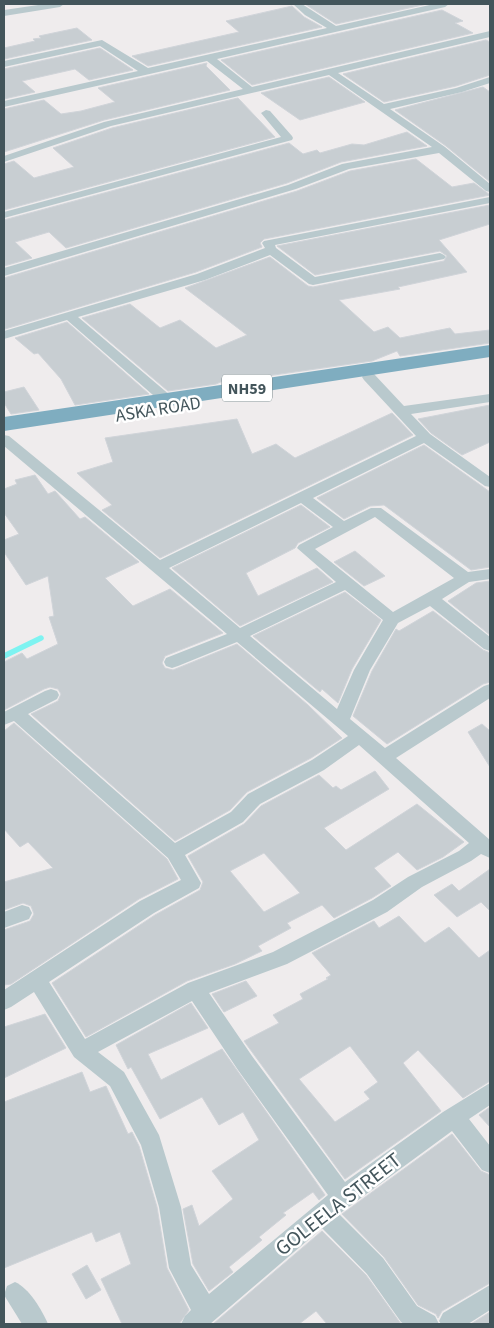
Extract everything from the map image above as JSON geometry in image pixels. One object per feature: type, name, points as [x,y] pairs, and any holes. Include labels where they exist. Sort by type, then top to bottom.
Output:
[{"type":"highway","name":"NH59","points":[[4,424],[490,351]]},
{"type":"highway","name":"ASKA ROAD","points":[[4,433],[490,359]]},
{"type":"street","points":[[4,13],[60,4]]},
{"type":"street","points":[[297,4],[335,29]]},
{"type":"street","points":[[4,104],[445,4]]},
{"type":"street","points":[[4,159],[108,124],[490,34]]},
{"type":"street","points":[[4,64],[102,43],[147,72]]},
{"type":"street","points":[[210,58],[251,91]]},
{"type":"street","points":[[331,72],[441,149],[490,189]]},
{"type":"street","points":[[380,108],[459,90],[490,80]]},
{"type":"street","points":[[4,215],[288,138],[266,113]]},
{"type":"street","points":[[4,272],[292,187],[346,166],[441,149]]},
{"type":"street","points":[[479,179],[490,176]]},
{"type":"street","points":[[440,257],[313,281],[271,250],[268,243],[490,200]]},
{"type":"street","points":[[4,335],[201,277],[271,250]]},
{"type":"street","points":[[69,316],[166,399]]},
{"type":"street","points":[[369,377],[425,437],[490,483]]},
{"type":"street","points":[[400,412],[490,398]]},
{"type":"street","points":[[160,567],[425,437]]},
{"type":"street","points":[[4,439],[160,567],[360,736],[486,848],[465,856],[415,882],[380,906],[280,958],[195,989],[81,1051]]},
{"type":"street","points":[[304,498],[343,528]]},
{"type":"street","points":[[392,619],[304,548],[376,510],[465,578]]},
{"type":"street","points":[[341,720],[362,670],[392,619],[431,599],[465,578],[490,574]]},
{"type":"street","points":[[172,662],[239,635],[348,582]]},
{"type":"street","points":[[431,599],[490,645]]},
{"type":"street","points":[[384,757],[490,690]]},
{"type":"street","points":[[4,1001],[146,907],[192,883],[174,853],[10,716],[51,695]]},
{"type":"street","points":[[174,853],[237,817],[254,799],[318,765],[360,736]]},
{"type":"street","points":[[4,920],[22,913]]},
{"type":"street","points":[[37,980],[81,1051],[117,1079],[151,1142],[170,1207],[180,1268],[199,1318]]},
{"type":"street","points":[[195,989],[245,1063],[343,1197]]},
{"type":"street","name":"GOLEELA STREET","points":[[199,1318],[343,1197],[490,1093]]},
{"type":"street","points":[[454,1117],[490,1163]]},
{"type":"street","points":[[323,1214],[375,1266],[409,1314],[427,1324]]},
{"type":"street","points":[[15,1294],[36,1324]]},
{"type":"street","points":[[450,1323],[490,1297]]},
{"type":"building","points":[[305,4],[427,4],[336,24]]},
{"type":"building","points":[[292,6],[304,17],[322,27],[148,66],[132,56],[239,32],[226,21]]},
{"type":"building","points":[[442,10],[463,21],[455,23],[473,33],[252,85],[221,60]]},
{"type":"building","points":[[77,28],[92,40],[4,59],[4,48],[35,41],[33,39],[41,38],[39,36]]},
{"type":"building","points":[[486,40],[490,42],[490,75],[456,86],[384,102],[343,74]]},
{"type":"building","points":[[100,48],[133,70],[89,80],[75,69],[22,81],[35,92],[4,99],[4,69]]},
{"type":"building","points":[[207,63],[206,66],[230,90],[104,120],[4,152],[4,109],[44,100],[61,114],[81,111],[115,102],[98,88]]},
{"type":"building","points":[[329,77],[365,102],[300,120],[261,93]]},
{"type":"building","points":[[483,87],[490,92],[490,182],[446,146],[395,110]]},
{"type":"building","points":[[238,98],[275,137],[4,210],[4,164],[14,161],[34,178],[74,167],[53,148],[112,128]]},
{"type":"building","points":[[407,132],[427,146],[341,162],[287,183],[66,248],[49,232],[15,242],[32,258],[4,266],[4,220],[289,143],[303,154],[317,150],[320,153],[352,144],[364,145]]},
{"type":"building","points":[[416,159],[452,187],[474,183],[490,195],[264,239],[260,243],[262,247],[196,272],[5,329],[4,327],[4,278],[297,191],[350,171]]},
{"type":"building","points":[[490,205],[490,224],[439,240],[467,272],[398,287],[400,289],[339,300],[374,332],[388,327],[400,338],[450,328],[455,334],[490,330],[490,343],[400,356],[397,351],[372,361],[223,381],[216,384],[168,391],[82,318],[130,304],[160,328],[180,320],[216,348],[247,335],[185,288],[270,257],[308,286],[313,287],[444,261],[447,256],[440,251],[315,275],[277,246]]},
{"type":"building","points":[[67,322],[149,394],[75,405],[61,379],[38,353],[34,354],[15,338]]},
{"type":"building","points":[[24,387],[39,410],[11,414],[4,403],[4,392]]},
{"type":"building","points":[[490,405],[490,442],[462,455],[431,433],[418,419]]},
{"type":"building","points":[[392,413],[413,435],[160,558],[102,510],[112,505],[77,473],[113,462],[105,438],[237,419],[252,454],[276,444],[295,458]]},
{"type":"building","points":[[424,445],[490,492],[490,567],[471,570],[384,505],[370,506],[344,519],[317,498]]},
{"type":"building","points":[[35,475],[48,494],[55,491],[80,519],[85,517],[139,562],[105,578],[133,606],[170,589],[223,633],[165,656],[162,663],[165,668],[173,670],[237,644],[308,705],[342,738],[311,758],[247,792],[230,810],[175,841],[31,714],[58,701],[61,694],[58,689],[50,687],[44,689],[4,710],[4,662],[22,653],[27,659],[58,644],[49,617],[54,616],[48,576],[26,585],[4,552],[4,540],[19,534],[4,513],[4,489],[17,484],[15,480]]},
{"type":"building","points":[[301,505],[330,527],[298,543],[295,548],[246,573],[258,596],[317,568],[333,582],[240,626],[172,568]]},
{"type":"building","points":[[355,551],[385,576],[364,586],[334,562]]},
{"type":"building","points":[[490,581],[490,635],[448,601],[476,583]]},
{"type":"building","points":[[345,592],[381,620],[352,669],[338,703],[322,689],[320,692],[253,636]]},
{"type":"building","points":[[433,611],[483,650],[490,653],[490,682],[483,684],[387,744],[353,716],[372,671],[396,629],[399,631]]},
{"type":"building","points":[[14,723],[167,859],[178,879],[139,899],[11,984],[4,985],[4,930],[30,921],[34,914],[31,906],[23,903],[4,910],[4,882],[53,868],[28,842],[20,847],[4,829],[4,731]]},
{"type":"building","points":[[482,724],[490,731],[490,767],[468,732]]},
{"type":"building","points":[[375,771],[389,789],[324,828],[346,850],[417,804],[464,842],[443,857],[417,870],[398,852],[374,868],[391,886],[372,898],[334,918],[322,905],[287,923],[291,928],[258,946],[262,951],[235,964],[187,981],[86,1037],[52,983],[155,915],[200,890],[203,882],[188,856],[244,824],[261,806],[319,775],[333,788],[336,786],[341,790]],"holes":[[[264,853],[300,893],[264,912],[230,871]]]},
{"type":"building","points":[[490,869],[490,911],[481,902],[457,917],[434,895],[452,884],[459,891]]},
{"type":"building","points":[[399,916],[425,943],[449,927],[479,958],[490,950],[490,1081],[463,1098],[418,1050],[403,1063],[441,1111],[345,1179],[244,1041],[279,1023],[273,1015],[303,999],[300,994],[328,979],[326,978],[331,975],[312,953],[374,921],[379,928]],"holes":[[[350,1046],[378,1082],[364,1092],[370,1099],[335,1122],[299,1079]]]},
{"type":"building","points":[[246,981],[257,996],[224,1012],[212,994]]},
{"type":"building","points":[[191,1003],[208,1028],[148,1054],[161,1080],[222,1049],[325,1195],[319,1200],[313,1192],[283,1213],[286,1215],[259,1237],[262,1240],[229,1267],[233,1272],[209,1291],[193,1264],[183,1209],[192,1205],[199,1226],[233,1199],[212,1171],[259,1140],[243,1112],[219,1125],[202,1097],[160,1119],[131,1067],[128,1069],[116,1045]]},
{"type":"building","points":[[45,1014],[66,1048],[4,1078],[4,1027]]},
{"type":"building","points":[[82,1072],[90,1092],[106,1086],[128,1134],[132,1132],[139,1146],[157,1207],[167,1268],[189,1310],[179,1324],[122,1324],[101,1279],[131,1264],[120,1232],[96,1242],[92,1232],[4,1268],[4,1102]]},
{"type":"building","points":[[490,1107],[490,1127],[479,1115]]},
{"type":"building","points":[[452,1134],[481,1171],[490,1175],[490,1283],[442,1311],[438,1318],[436,1314],[418,1305],[384,1257],[342,1214]]},
{"type":"building","points":[[322,1231],[366,1275],[401,1324],[327,1324],[316,1311],[299,1324],[213,1324]]},
{"type":"building","points":[[87,1265],[101,1290],[86,1299],[72,1274]]},
{"type":"building","points":[[490,1312],[490,1324],[471,1324]]},
{"type":"waterway","points":[[4,656],[41,638]]}]
